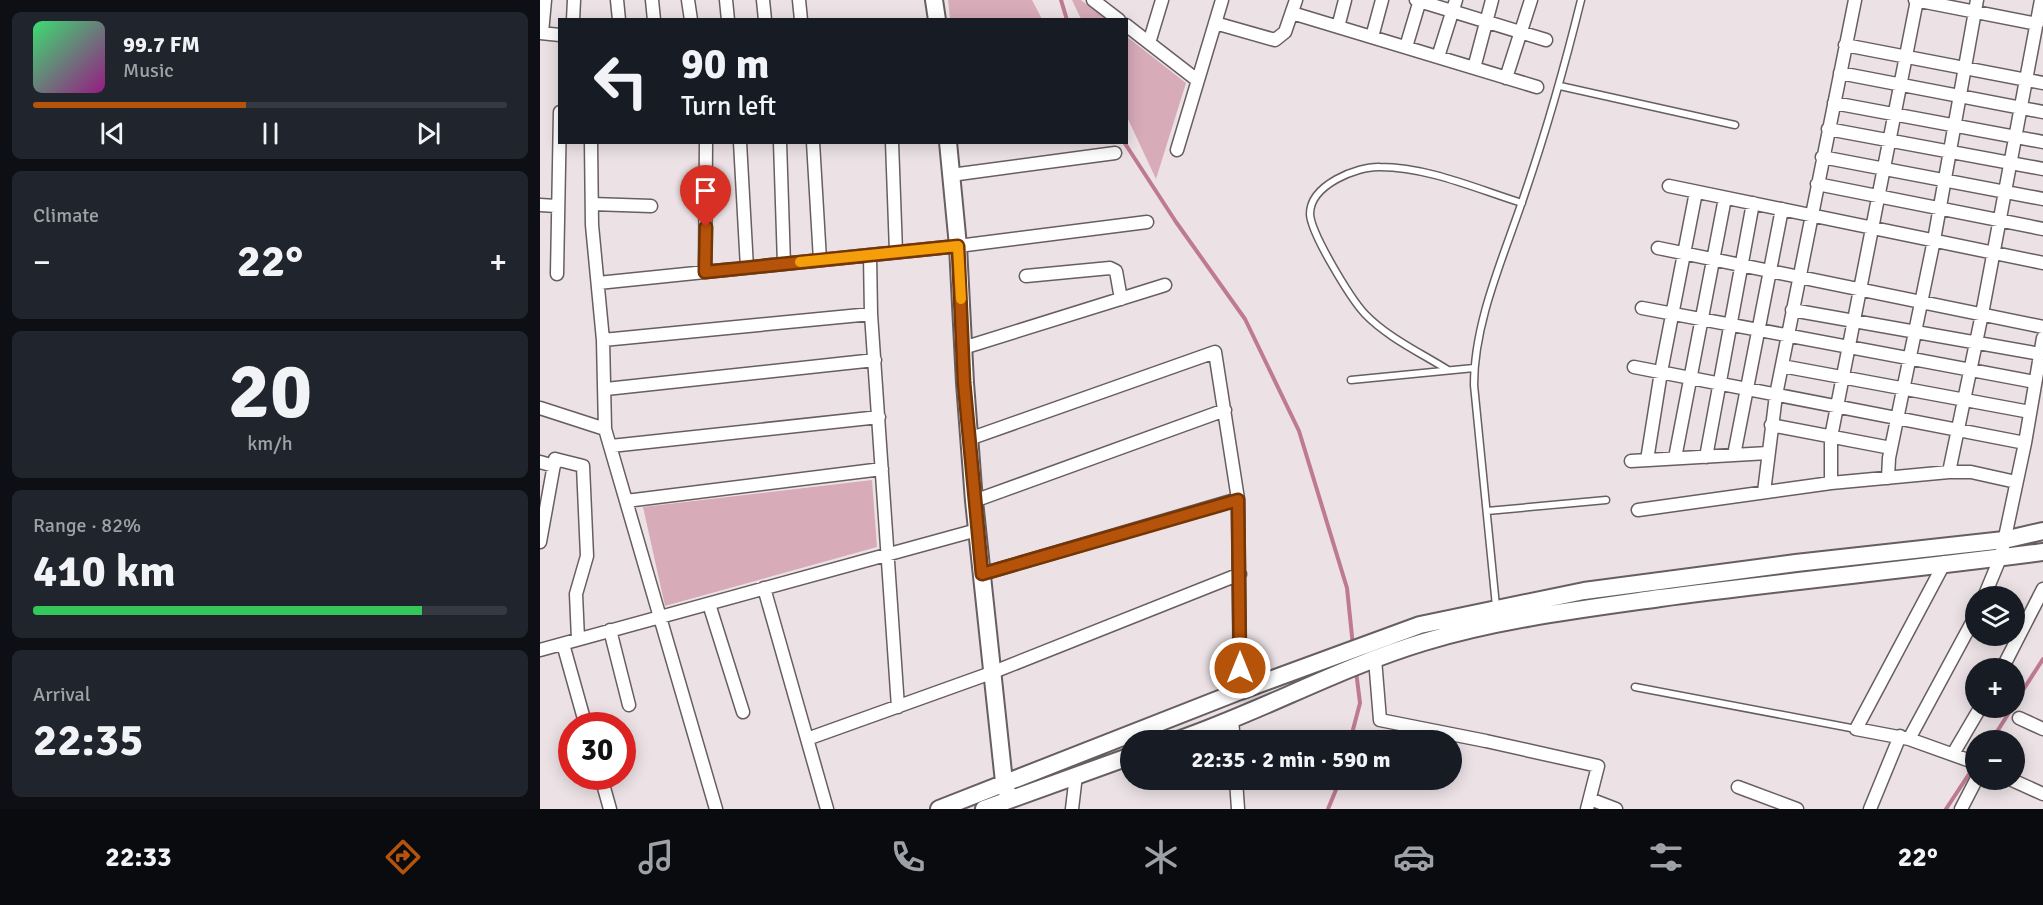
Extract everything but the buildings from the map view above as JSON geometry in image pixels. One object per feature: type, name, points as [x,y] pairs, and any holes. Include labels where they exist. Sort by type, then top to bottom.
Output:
[{"type":"main road","points":[[934,0],[937,18]]},
{"type":"main road","points":[[948,144],[958,246],[974,501],[991,673],[1004,782],[1009,799]]},
{"type":"main road","points":[[1372,651],[1587,608],[1945,562],[2002,548],[2043,531]]},
{"type":"main road","points":[[939,809],[1004,782],[1187,714],[1240,691],[1339,664],[1372,651],[1420,625],[1584,591],[1772,566],[2002,548],[2043,552]]},
{"type":"main road","points":[[1206,730],[1232,721],[1339,664]]},
{"type":"main road","points":[[984,809],[1120,760]]},
{"type":"street","points":[[545,0],[541,33],[558,36]]},
{"type":"street","points":[[573,18],[574,0]]},
{"type":"street","points":[[616,0],[619,18]]},
{"type":"street","points":[[652,0],[654,18]]},
{"type":"street","points":[[688,0],[691,18]]},
{"type":"street","points":[[726,0],[728,18]]},
{"type":"street","points":[[763,0],[765,18]]},
{"type":"street","points":[[799,0],[801,18]]},
{"type":"street","points":[[1093,0],[1115,16]]},
{"type":"street","points":[[1115,0],[1115,16]]},
{"type":"street","points":[[1149,43],[1162,0]]},
{"type":"street","points":[[1177,150],[1222,0]]},
{"type":"street","points":[[1215,23],[1275,40],[1285,32],[1296,0]]},
{"type":"street","points":[[1338,27],[1345,0]]},
{"type":"street","points":[[1372,37],[1382,0]]},
{"type":"street","points":[[1406,47],[1418,0],[1454,6],[1486,22],[1546,40]]},
{"type":"street","points":[[1474,68],[1492,0]]},
{"type":"street","points":[[1506,78],[1531,0]]},
{"type":"street","points":[[1764,492],[1776,395],[1810,215],[1855,0]]},
{"type":"street","points":[[1831,483],[1831,437],[1916,0],[1976,6],[2037,24]]},
{"type":"street","points":[[1949,472],[1962,399],[1982,314],[2041,0]]},
{"type":"street","points":[[1438,57],[1454,6]]},
{"type":"street","points":[[1888,478],[1891,448],[1934,240],[1976,6]]},
{"type":"street","points":[[1292,13],[1537,87]]},
{"type":"street","points":[[1128,27],[1197,80]]},
{"type":"street","points":[[1845,45],[2043,83]]},
{"type":"street","points":[[1840,73],[2043,112]]},
{"type":"street","points":[[1834,103],[2043,142]]},
{"type":"street","points":[[1828,129],[2043,170]]},
{"type":"street","points":[[557,274],[556,206],[559,144]]},
{"type":"street","points":[[591,144],[592,204],[606,389],[605,429],[658,618],[716,809]]},
{"type":"street","points":[[705,272],[706,144]]},
{"type":"street","points":[[740,144],[747,268]]},
{"type":"street","points":[[780,144],[784,264]]},
{"type":"street","points":[[813,144],[820,260]]},
{"type":"street","points":[[892,144],[896,252]]},
{"type":"street","points":[[951,175],[1115,153]]},
{"type":"street","points":[[1822,157],[2043,199]]},
{"type":"street","points":[[1817,184],[2043,229]]},
{"type":"street","points":[[1669,186],[2043,263]]},
{"type":"street","points":[[1647,460],[1661,372],[1696,192]]},
{"type":"street","points":[[1675,458],[1725,198]]},
{"type":"street","points":[[1706,457],[1753,203]]},
{"type":"street","points":[[592,204],[651,206]]},
{"type":"street","points":[[540,205],[556,206]]},
{"type":"street","points":[[1734,455],[1782,209]]},
{"type":"street","points":[[598,283],[958,246],[1147,222]]},
{"type":"street","points":[[1658,249],[2043,327]]},
{"type":"street","points":[[870,255],[871,314],[898,707]]},
{"type":"street","points":[[1026,276],[1110,268],[1116,271],[1121,299]]},
{"type":"street","points":[[963,348],[1165,285]]},
{"type":"street","points":[[1642,308],[2035,382]]},
{"type":"street","points":[[1792,310],[2040,354]]},
{"type":"street","points":[[603,340],[871,314]]},
{"type":"street","points":[[1988,586],[2002,548],[2025,442],[2043,338]]},
{"type":"street","points":[[969,439],[1215,352],[1238,500],[1240,691]]},
{"type":"street","points":[[606,389],[875,360]]},
{"type":"street","points":[[1782,366],[2030,412]]},
{"type":"street","points":[[1634,367],[1956,431],[2025,442]]},
{"type":"street","points":[[540,408],[605,429]]},
{"type":"street","points":[[974,501],[1225,410]]},
{"type":"street","points":[[611,446],[879,417]]},
{"type":"street","points":[[1771,425],[1891,448]]},
{"type":"street","points":[[1631,461],[1768,453]]},
{"type":"street","points":[[540,542],[543,505],[555,459],[583,466],[587,556],[576,594],[578,639]]},
{"type":"street","points":[[540,462],[554,466]]},
{"type":"street","points":[[626,501],[882,469]]},
{"type":"street","points":[[1638,510],[1831,483],[1949,472],[1971,472],[2016,482]]},
{"type":"street","points":[[982,574],[1238,500]]},
{"type":"street","points":[[540,650],[977,530]]},
{"type":"street","points":[[1945,562],[1856,729],[1905,738],[1964,759],[1977,718]]},
{"type":"street","points":[[807,739],[991,673],[1240,574]]},
{"type":"street","points":[[764,588],[827,809]]},
{"type":"street","points":[[2008,658],[2043,589]]},
{"type":"street","points":[[709,603],[743,712]]},
{"type":"street","points":[[610,630],[629,705]]},
{"type":"street","points":[[1870,809],[1905,738],[1965,634]]},
{"type":"street","points":[[563,644],[582,712]]},
{"type":"street","points":[[1372,651],[1380,720],[1598,766],[1589,804],[1616,809]]},
{"type":"street","points":[[2019,718],[2043,729]]},
{"type":"street","points":[[1232,721],[1233,730]]},
{"type":"street","points":[[1072,809],[1076,775]]},
{"type":"street","points":[[2025,786],[2043,794]]},
{"type":"street","points":[[1738,787],[1797,809]]},
{"type":"street","points":[[605,790],[610,809]]},
{"type":"street","points":[[1237,790],[1238,809]]},
{"type":"street","points":[[1960,809],[1970,790]]},
{"type":"lane","points":[[1498,626],[1474,368],[1476,349],[1492,291],[1560,86],[1581,0]]},
{"type":"lane","points":[[1560,86],[1735,125]]},
{"type":"lane","points":[[1448,370],[1385,330],[1366,315],[1346,291],[1311,220],[1312,206],[1329,185],[1341,176],[1378,166],[1397,167],[1433,175],[1522,203]]},
{"type":"lane","points":[[1351,380],[1474,368]]},
{"type":"lane","points":[[1486,511],[1606,500]]},
{"type":"lane","points":[[1635,687],[1856,729]]},
{"type":"shaded area","points":[[948,0],[1032,0],[1041,18],[950,18]]},
{"type":"shaded area","points":[[1072,0],[1081,0],[1105,18],[1081,18]]},
{"type":"shaded area","points":[[1128,38],[1186,83],[1156,179],[1128,119]]},
{"type":"shaded area","points":[[872,480],[877,547],[665,606],[643,507]]},
{"type":"waterway","points":[[1061,0],[1066,18]]},
{"type":"waterway","points":[[1125,144],[1176,222],[1245,319],[1299,431],[1347,588],[1353,646]]},
{"type":"waterway","points":[[2025,687],[2043,659]]},
{"type":"waterway","points":[[1353,730],[1360,703],[1356,671]]},
{"type":"waterway","points":[[1998,730],[2006,718]]},
{"type":"waterway","points":[[1946,809],[1965,780]]},
{"type":"waterway","points":[[1328,809],[1336,790]]},
{"type":"slow traffic","points":[[800,262],[958,246],[961,299]]},
{"type":"route","points":[[706,227],[705,272],[958,246],[964,383],[982,574],[1238,500],[1240,668]]}]
